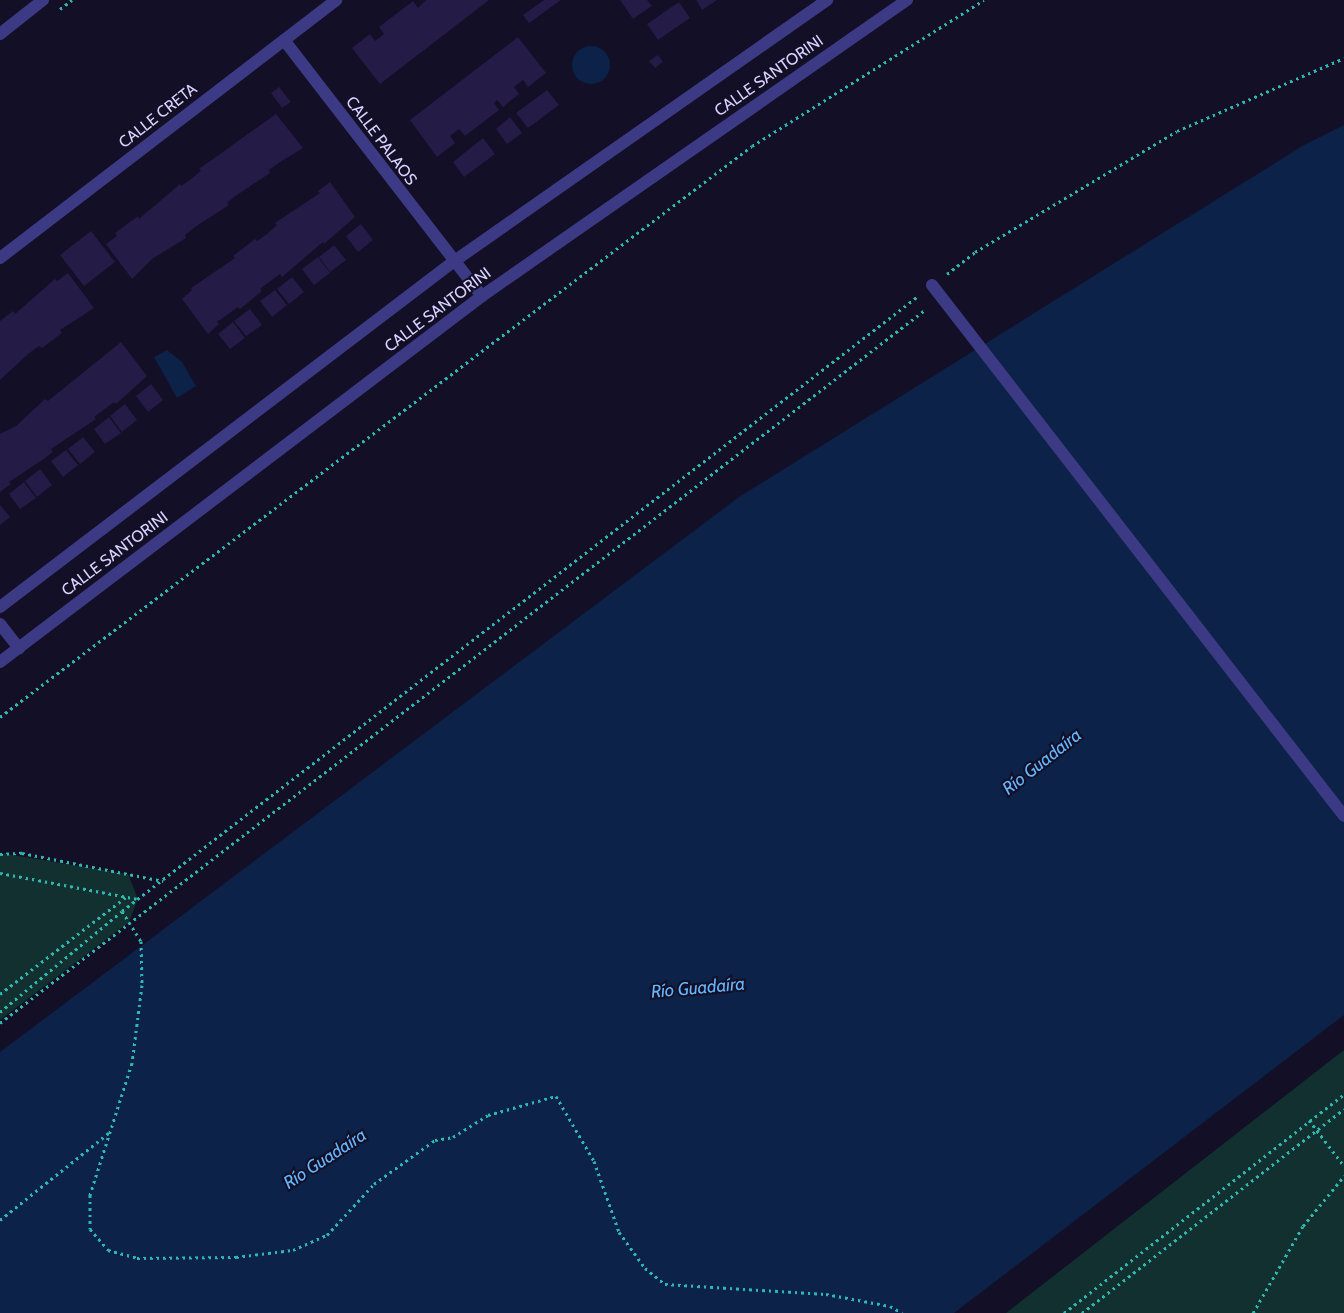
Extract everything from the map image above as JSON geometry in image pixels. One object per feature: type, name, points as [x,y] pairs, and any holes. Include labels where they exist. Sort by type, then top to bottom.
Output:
[{"type":"street","points":[[0,34],[43,0]]},
{"type":"street","name":"CALLE CRETA","points":[[0,258],[336,0]]},
{"type":"street","name":"CALLE SANTORINI","points":[[0,607],[453,262],[827,0]]},
{"type":"street","name":"CALLE SANTORINI","points":[[0,662],[482,296],[908,0]]},
{"type":"street","name":"CALLE PALAOS","points":[[284,40],[453,262],[482,296]]},
{"type":"street","points":[[932,285],[1344,816]]},
{"type":"street","points":[[0,624],[19,648]]},
{"type":"path","points":[[0,717],[752,146],[984,0]]},
{"type":"path","points":[[0,1012],[122,911],[975,252],[1177,131],[1344,58]]},
{"type":"path","points":[[0,1023],[942,298]]},
{"type":"path","points":[[0,854],[22,853],[163,881]]},
{"type":"path","points":[[0,873],[138,899]]},
{"type":"path","points":[[0,994],[126,897]]},
{"type":"path","points":[[122,911],[140,942],[142,986],[132,1063],[90,1195],[90,1229],[108,1250],[137,1258],[236,1257],[293,1250],[327,1234],[374,1184],[435,1140],[453,1136],[488,1115],[556,1096],[594,1162],[619,1232],[645,1268],[665,1284],[737,1290],[826,1294],[890,1306],[902,1313]]},
{"type":"path","points":[[1064,1313],[1344,1094]]},
{"type":"path","points":[[1082,1313],[1344,1109]]},
{"type":"path","points":[[1309,1120],[1344,1166]]},
{"type":"path","points":[[0,1220],[112,1130]]},
{"type":"path","points":[[1253,1313],[1304,1226],[1344,1176]]},
{"type":"green space","points":[[0,853],[128,874],[138,899],[129,922],[0,1020]]},
{"type":"green space","points":[[1344,1050],[1344,1313],[1006,1313]]},
{"type":"water","points":[[591,46],[598,47],[604,52],[609,58],[609,72],[604,78],[598,83],[591,84],[584,83],[578,78],[573,72],[572,65],[573,58],[578,52],[584,47]]},
{"type":"water","name":"Río Guadaíra","points":[[1344,125],[1344,1015],[954,1313],[0,1313],[0,1052],[739,497],[1304,145]]},
{"type":"water","points":[[167,350],[182,362],[196,386],[177,398],[154,357]]},
{"type":"building","points":[[426,0],[489,0],[380,84],[352,48],[370,34],[375,41],[384,34],[379,27],[413,1],[418,8]]},
{"type":"building","points":[[544,0],[561,0],[529,23],[523,15]]},
{"type":"building","points":[[620,0],[647,0],[652,6],[633,19]]},
{"type":"building","points":[[696,0],[717,0],[702,10]]},
{"type":"building","points":[[679,2],[690,18],[658,40],[647,24]]},
{"type":"building","points":[[518,37],[546,73],[528,87],[523,80],[514,87],[519,94],[503,107],[497,100],[494,103],[499,110],[465,136],[459,129],[450,136],[455,143],[437,157],[410,120]]},
{"type":"building","points":[[658,55],[663,62],[655,68],[649,61]]},
{"type":"building","points":[[279,87],[291,102],[282,108],[271,93]]},
{"type":"building","points":[[547,90],[559,105],[528,128],[516,113]]},
{"type":"building","points":[[276,114],[303,148],[269,170],[270,173],[234,197],[227,203],[229,205],[185,235],[186,238],[152,259],[132,279],[106,244],[117,236],[115,233],[138,216],[139,219],[180,184],[181,186],[201,171],[199,169]]},
{"type":"building","points":[[510,117],[522,133],[507,144],[496,129]]},
{"type":"building","points":[[483,138],[495,154],[464,177],[453,162]]},
{"type":"building","points":[[330,182],[355,217],[282,277],[280,274],[260,289],[262,291],[240,309],[238,307],[217,322],[219,324],[208,334],[182,299],[192,290],[191,288],[235,258],[233,256],[255,239],[257,241],[267,234],[277,225],[275,223],[320,193],[318,191]]},
{"type":"building","points":[[361,224],[373,240],[358,252],[346,236]]},
{"type":"building","points":[[91,231],[115,262],[84,286],[60,255]]},
{"type":"building","points":[[334,245],[346,260],[330,272],[319,257]]},
{"type":"building","points":[[318,257],[330,273],[314,285],[302,269]]},
{"type":"building","points":[[68,273],[94,308],[60,330],[62,333],[42,348],[39,346],[28,354],[0,380],[0,321],[13,311],[15,314],[55,279],[57,281]]},
{"type":"building","points":[[292,277],[304,292],[289,304],[277,289]]},
{"type":"building","points":[[275,290],[287,305],[272,317],[260,301]]},
{"type":"building","points":[[250,309],[262,325],[246,336],[234,321]]},
{"type":"building","points":[[233,322],[245,338],[230,349],[218,334]]},
{"type":"building","points":[[121,342],[147,376],[116,404],[114,402],[94,417],[96,419],[51,449],[53,452],[9,482],[11,484],[0,492],[0,434],[16,426],[45,399],[48,401]]},
{"type":"building","points":[[151,384],[163,400],[148,412],[136,396]]},
{"type":"building","points":[[125,404],[137,420],[122,432],[110,416]]},
{"type":"building","points":[[109,417],[121,433],[105,444],[94,429]]},
{"type":"building","points":[[83,437],[95,452],[80,464],[68,449]]},
{"type":"building","points":[[66,450],[78,465],[63,477],[51,461]]},
{"type":"building","points":[[40,469],[52,485],[37,497],[25,481]]},
{"type":"building","points":[[24,482],[36,498],[20,509],[9,494]]},
{"type":"building","points":[[0,505],[10,517],[0,525]]}]
